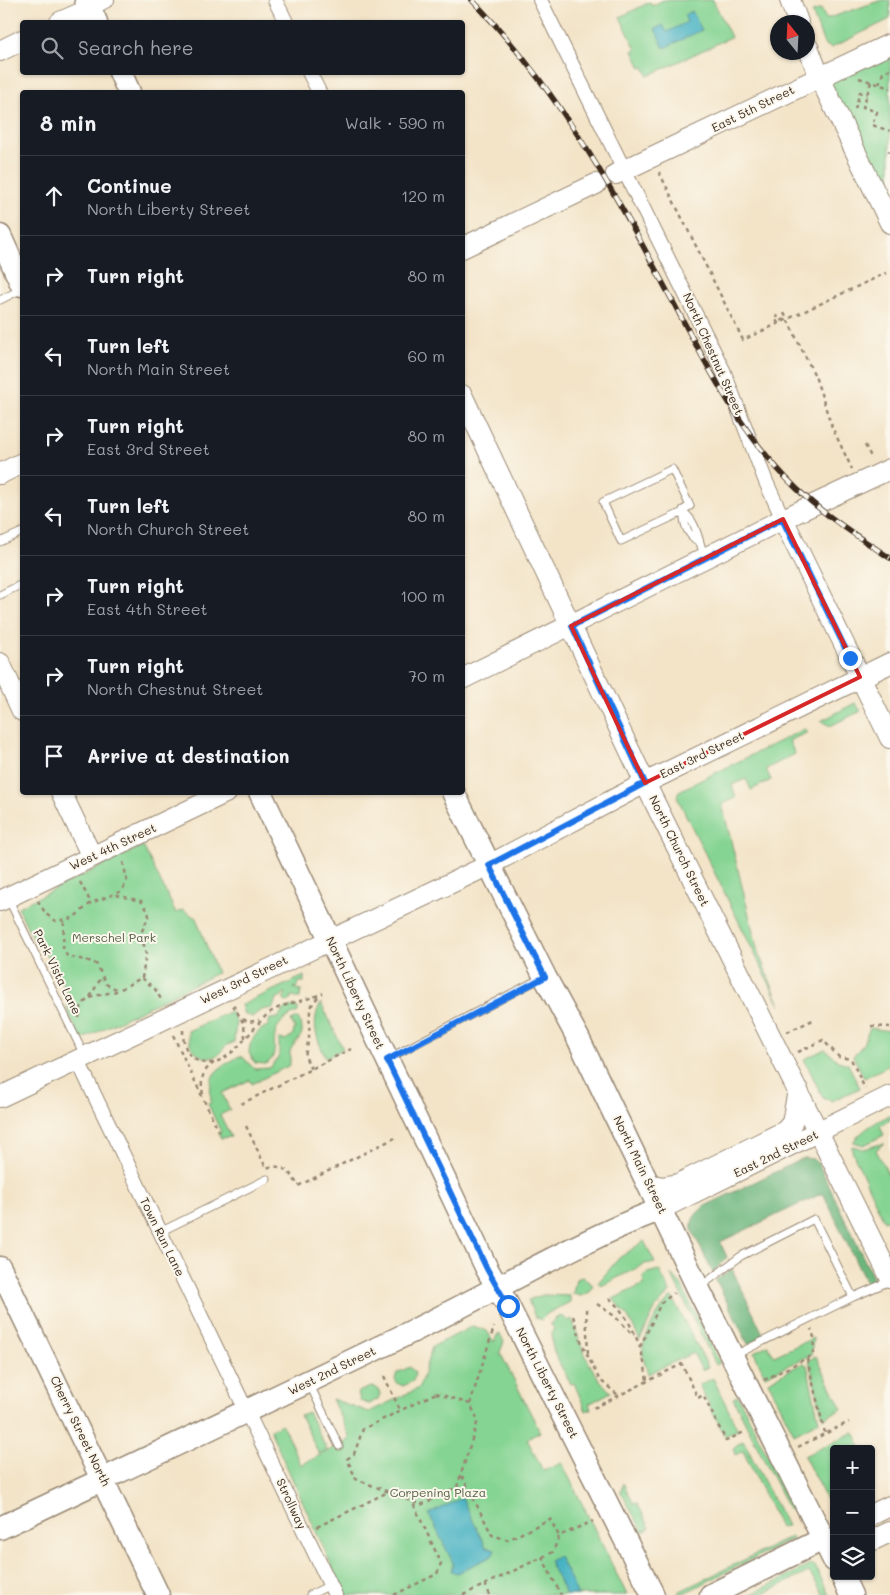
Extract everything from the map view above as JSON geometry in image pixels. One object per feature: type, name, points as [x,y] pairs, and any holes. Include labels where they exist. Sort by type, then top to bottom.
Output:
[{"type":"main road","points":[[121,75],[128,90]]},
{"type":"main road","points":[[0,236],[20,280]]},
{"type":"main road","name":"North Liberty Street","points":[[261,795],[387,1060],[498,1287],[653,1595]]},
{"type":"main road","name":"North Main Street","points":[[455,795],[545,977],[578,1038],[732,1357],[830,1539]]},
{"type":"main road","name":"West 2nd Street","points":[[0,1528],[248,1412],[498,1287],[660,1209]]},
{"type":"main road","name":"Cherry Street North","points":[[0,1268],[158,1595]]},
{"type":"main road","points":[[711,1595],[738,1586],[830,1539]]},
{"type":"main road","points":[[844,1580],[851,1595]]},
{"type":"street","points":[[275,0],[285,20]]},
{"type":"street","name":"North Chestnut Street","points":[[540,0],[620,172],[723,370],[782,519],[890,738]]},
{"type":"street","points":[[790,0],[795,15]]},
{"type":"street","points":[[65,20],[95,8]]},
{"type":"street","points":[[0,51],[20,41]]},
{"type":"street","name":"East 5th Street","points":[[620,172],[890,44]]},
{"type":"street","points":[[813,60],[890,223]]},
{"type":"street","points":[[310,75],[318,90]]},
{"type":"street","points":[[465,247],[596,184]]},
{"type":"street","name":"North Church Street","points":[[465,401],[645,783],[890,1279]]},
{"type":"street","points":[[0,474],[20,464]]},
{"type":"street","points":[[465,678],[572,626],[702,550],[782,519],[890,469]]},
{"type":"street","points":[[0,663],[20,707]]},
{"type":"street","name":"East 3rd Street","points":[[489,865],[645,783],[890,663]]},
{"type":"street","points":[[62,795],[92,856]]},
{"type":"street","name":"West 4th Street","points":[[4,899],[221,795]]},
{"type":"street","name":"West 3rd Street","points":[[0,1097],[489,865]]},
{"type":"street","name":"Town Run Lane","points":[[81,1059],[160,1232],[248,1412]]},
{"type":"street","name":"East 2nd Street","points":[[649,1184],[662,1187],[678,1184],[785,1131],[794,1119],[798,1090]]},
{"type":"street","name":"East 2nd Street","points":[[660,1209],[890,1096]]},
{"type":"street","name":"Strollway","points":[[248,1412],[332,1590]]},
{"type":"street","points":[[875,1513],[890,1506]]},
{"type":"street","points":[[875,1539],[890,1532]]},
{"type":"lane","points":[[0,300],[20,290]]},
{"type":"lane","points":[[672,469],[690,506],[683,510],[683,512],[621,541],[603,502],[672,469]]},
{"type":"lane","points":[[683,512],[692,520],[702,550]]},
{"type":"lane","points":[[0,542],[20,533]]},
{"type":"lane","points":[[0,595],[20,585]]},
{"type":"lane","name":"Park Vista Lane","points":[[4,899],[81,1059]]},
{"type":"lane","points":[[387,1060],[545,977]]},
{"type":"lane","points":[[160,1232],[267,1179]]},
{"type":"lane","points":[[698,1288],[741,1256],[814,1219],[853,1297]]},
{"type":"lane","points":[[732,1357],[784,1329],[890,1279]]},
{"type":"lane","points":[[308,1382],[339,1446]]},
{"type":"lane","points":[[310,1595],[332,1590]]},
{"type":"path","points":[[879,84],[883,73],[890,69]]},
{"type":"path","points":[[853,76],[890,88]]},
{"type":"path","points":[[871,82],[863,107],[877,112],[872,125],[890,131]]},
{"type":"path","points":[[857,103],[860,92],[867,94]]},
{"type":"path","points":[[659,171],[743,340],[886,273]]},
{"type":"path","points":[[784,313],[815,376],[832,427],[852,469]]},
{"type":"path","points":[[778,324],[775,317],[777,316],[780,321],[786,318]]},
{"type":"path","points":[[865,444],[870,455]]},
{"type":"path","points":[[36,898],[52,918],[64,921],[80,914],[91,903],[116,895],[122,891],[127,880],[120,857]]},
{"type":"path","points":[[78,877],[91,903]]},
{"type":"path","points":[[116,895],[141,901],[148,911],[149,916],[141,933],[146,954],[142,978]]},
{"type":"path","points":[[64,921],[64,952],[72,959],[93,962],[97,965],[101,976],[109,988],[120,989]]},
{"type":"path","points":[[79,1022],[80,1008],[89,998],[101,976]]},
{"type":"path","points":[[89,998],[120,989],[142,978]]},
{"type":"path","points":[[142,978],[155,989],[162,1001]]},
{"type":"path","points":[[240,1016],[250,1022],[262,1019],[280,1008],[323,992],[313,1002],[310,1010],[309,1038],[305,1056],[311,1069]]},
{"type":"path","points":[[233,1005],[244,1024],[245,1039]]},
{"type":"path","points":[[205,1102],[201,1078],[209,1066],[236,1050],[262,1019]]},
{"type":"path","points":[[787,1032],[815,1019]]},
{"type":"path","points":[[871,1026],[890,1027]]},
{"type":"path","points":[[183,1030],[188,1053],[200,1061],[218,1060]]},
{"type":"path","points":[[173,1034],[219,1132]]},
{"type":"path","points":[[797,1053],[823,1040],[838,1058],[851,1060],[866,1089]]},
{"type":"path","points":[[241,1104],[351,1049]]},
{"type":"path","points":[[183,1056],[188,1053]]},
{"type":"path","points":[[246,1126],[266,1168],[281,1166],[288,1170],[298,1186],[395,1138]]},
{"type":"path","points":[[640,1347],[661,1302],[674,1293]]},
{"type":"path","points":[[609,1298],[624,1314],[635,1336],[640,1347],[647,1381]]},
{"type":"path","points":[[597,1304],[613,1315],[635,1336]]},
{"type":"path","points":[[586,1310],[588,1357]]},
{"type":"path","points":[[573,1316],[588,1357],[600,1379],[619,1396]]},
{"type":"path","points":[[763,1380],[813,1355],[814,1337],[806,1319]]},
{"type":"path","points":[[470,1404],[436,1393],[364,1429],[354,1454],[347,1459],[356,1479],[421,1505],[457,1487],[478,1420],[470,1404],[494,1327]]},
{"type":"path","points":[[806,1359],[824,1433]]},
{"type":"path","points":[[594,1408],[682,1364],[698,1398],[703,1395],[726,1441],[744,1432]]},
{"type":"path","points":[[384,1376],[400,1410]]},
{"type":"path","points":[[796,1448],[849,1422]]},
{"type":"path","points":[[461,1474],[492,1535],[508,1540],[550,1519],[559,1536]]},
{"type":"path","points":[[304,1533],[388,1492]]},
{"type":"path","points":[[394,1595],[437,1574],[441,1563],[412,1502]]},
{"type":"path","points":[[463,1595],[553,1552],[559,1536],[593,1521]]},
{"type":"path","points":[[542,1557],[561,1595]]},
{"type":"path","points":[[485,1584],[490,1595]]},
{"type":"highlighted area","points":[[783,519],[860,677],[645,783],[571,626]]},
{"type":"green space","points":[[663,0],[713,0],[731,37],[648,76],[644,67],[641,68],[633,51],[636,49],[620,17],[650,2],[652,6]]},
{"type":"green space","points":[[882,0],[890,0],[890,19],[831,48],[824,44],[815,15],[812,12],[821,9],[826,19]]},
{"type":"green space","points":[[890,45],[890,223],[819,76]]},
{"type":"green space","points":[[855,703],[861,711],[830,726],[821,721]]},
{"type":"green space","points":[[804,729],[808,732],[789,741],[795,754],[766,769],[771,780],[751,790],[746,779],[732,785],[736,798],[722,804],[758,952],[780,1005],[677,797],[679,791]]},
{"type":"green space","name":"Merschel Park","points":[[143,846],[176,913],[183,910],[196,918],[217,973],[81,1040],[68,1012],[67,991],[46,954],[34,942],[18,907]]},
{"type":"green space","points":[[304,976],[304,982],[299,982],[298,987],[293,988],[301,990],[300,998],[295,998],[292,995],[290,1001],[286,1002],[283,999],[286,994],[285,992],[280,998],[276,998],[273,1008],[261,1010],[252,1017],[244,1014],[241,1005]]},
{"type":"green space","points":[[321,1003],[343,1049],[326,1058],[320,1045],[315,1024]]},
{"type":"green space","points":[[295,1006],[298,1008],[298,1012],[286,1018],[279,1025],[274,1040],[274,1053],[271,1059],[266,1064],[255,1063],[249,1053],[250,1044],[254,1036],[268,1026],[270,1019],[278,1018],[285,1008]]},
{"type":"green space","points":[[231,1011],[236,1022],[234,1042],[227,1045],[216,1056],[210,1058],[195,1052],[188,1037],[188,1031]]},
{"type":"green space","points":[[298,1018],[302,1033],[290,1051],[290,1065],[252,1084],[250,1080],[222,1093],[230,1110],[220,1115],[231,1137],[221,1138],[218,1133],[221,1132],[208,1104],[211,1102],[212,1077],[224,1065],[239,1056],[243,1057],[254,1069],[270,1068],[279,1056],[279,1039],[285,1040],[292,1036],[295,1028],[291,1021]]},
{"type":"green space","points":[[870,1028],[890,1031],[890,1065],[864,1078],[853,1056],[862,1046]]},
{"type":"green space","points":[[825,1049],[838,1061],[848,1064],[860,1088],[831,1101],[823,1098],[804,1059]]},
{"type":"green space","points":[[890,1115],[890,1120],[880,1126],[884,1135],[864,1145],[853,1142],[865,1130]]},
{"type":"green space","points":[[884,1143],[876,1150],[890,1178],[890,1219],[884,1221],[852,1151],[852,1146],[864,1149]]},
{"type":"green space","points":[[804,1158],[813,1159],[819,1165],[876,1284],[868,1287],[823,1193],[720,1242],[727,1257],[713,1273],[692,1230],[692,1222],[695,1216],[705,1206]]},
{"type":"green space","points":[[644,1241],[655,1262],[645,1264],[601,1286],[598,1283],[619,1258]]},
{"type":"green space","points":[[732,1269],[764,1336],[748,1344],[716,1280]]},
{"type":"green space","points":[[659,1270],[670,1292],[655,1309],[640,1340],[628,1317],[613,1299],[644,1284],[643,1276],[647,1273]]},
{"type":"green space","points":[[671,1274],[681,1285],[720,1363],[716,1365]]},
{"type":"green space","points":[[582,1277],[593,1285],[590,1292],[581,1296],[573,1294],[576,1279]]},
{"type":"green space","points":[[543,1295],[570,1296],[570,1302],[548,1313],[541,1320],[535,1317],[528,1300]]},
{"type":"green space","points":[[672,1297],[708,1367],[702,1370],[693,1353],[648,1374],[643,1347],[650,1327],[658,1313]]},
{"type":"green space","points":[[563,1316],[568,1321],[572,1319],[592,1368],[611,1392],[589,1404],[591,1409],[586,1411],[574,1383],[571,1384],[553,1349],[552,1335],[554,1328],[550,1324],[556,1318]]},
{"type":"green space","name":"Corpening Plaza","points":[[473,1326],[487,1331],[494,1342],[497,1335],[500,1334],[504,1342],[500,1352],[540,1432],[527,1439],[543,1471],[562,1463],[627,1595],[345,1595],[270,1430],[282,1424],[301,1465],[349,1440],[349,1436],[332,1399],[369,1412],[419,1388],[432,1347]]},
{"type":"green space","points":[[813,1338],[811,1355],[765,1376],[754,1352],[768,1345],[774,1356]]},
{"type":"green space","points":[[816,1356],[842,1409],[823,1418],[809,1360]]},
{"type":"green space","points":[[803,1363],[807,1365],[819,1421],[794,1434],[768,1381]]},
{"type":"green space","points":[[410,1367],[415,1373],[413,1381],[403,1386],[397,1383],[395,1379],[397,1373]]},
{"type":"green space","points":[[713,1378],[738,1430],[725,1436],[699,1385]]},
{"type":"green space","points":[[371,1387],[377,1388],[380,1394],[378,1399],[369,1404],[360,1401],[358,1392]]},
{"type":"green space","points":[[738,1396],[794,1508],[789,1510],[733,1398]]},
{"type":"green space","points":[[308,1412],[327,1450],[319,1454],[300,1415]]},
{"type":"green space","points":[[854,1432],[860,1445],[830,1445],[830,1507],[804,1456]]},
{"type":"green space","points":[[743,1440],[787,1526],[780,1527],[743,1451],[735,1455],[733,1448]]},
{"type":"green space","points":[[623,1483],[634,1504],[637,1503],[650,1528],[643,1532],[621,1492]]},
{"type":"green space","points":[[791,1537],[793,1539],[680,1595],[678,1592]]},
{"type":"green space","points":[[810,1565],[815,1566],[829,1595],[824,1595],[809,1572],[760,1595],[750,1595]]},
{"type":"water","points":[[692,11],[702,30],[664,48],[655,29],[663,25],[667,32],[687,22],[684,15]]},
{"type":"water","points":[[462,1498],[486,1547],[495,1550],[492,1556],[457,1573],[451,1571],[453,1563],[429,1514]]},
{"type":"water","points":[[559,1556],[578,1595],[566,1595],[549,1561]]},
{"type":"railway","points":[[472,0],[529,66],[579,136],[645,249],[708,367],[756,443],[775,466],[807,498],[890,558]]},
{"type":"route","points":[[508,1306],[487,1269],[387,1060],[545,977],[489,865],[645,783],[572,626],[782,519],[850,658]]}]
